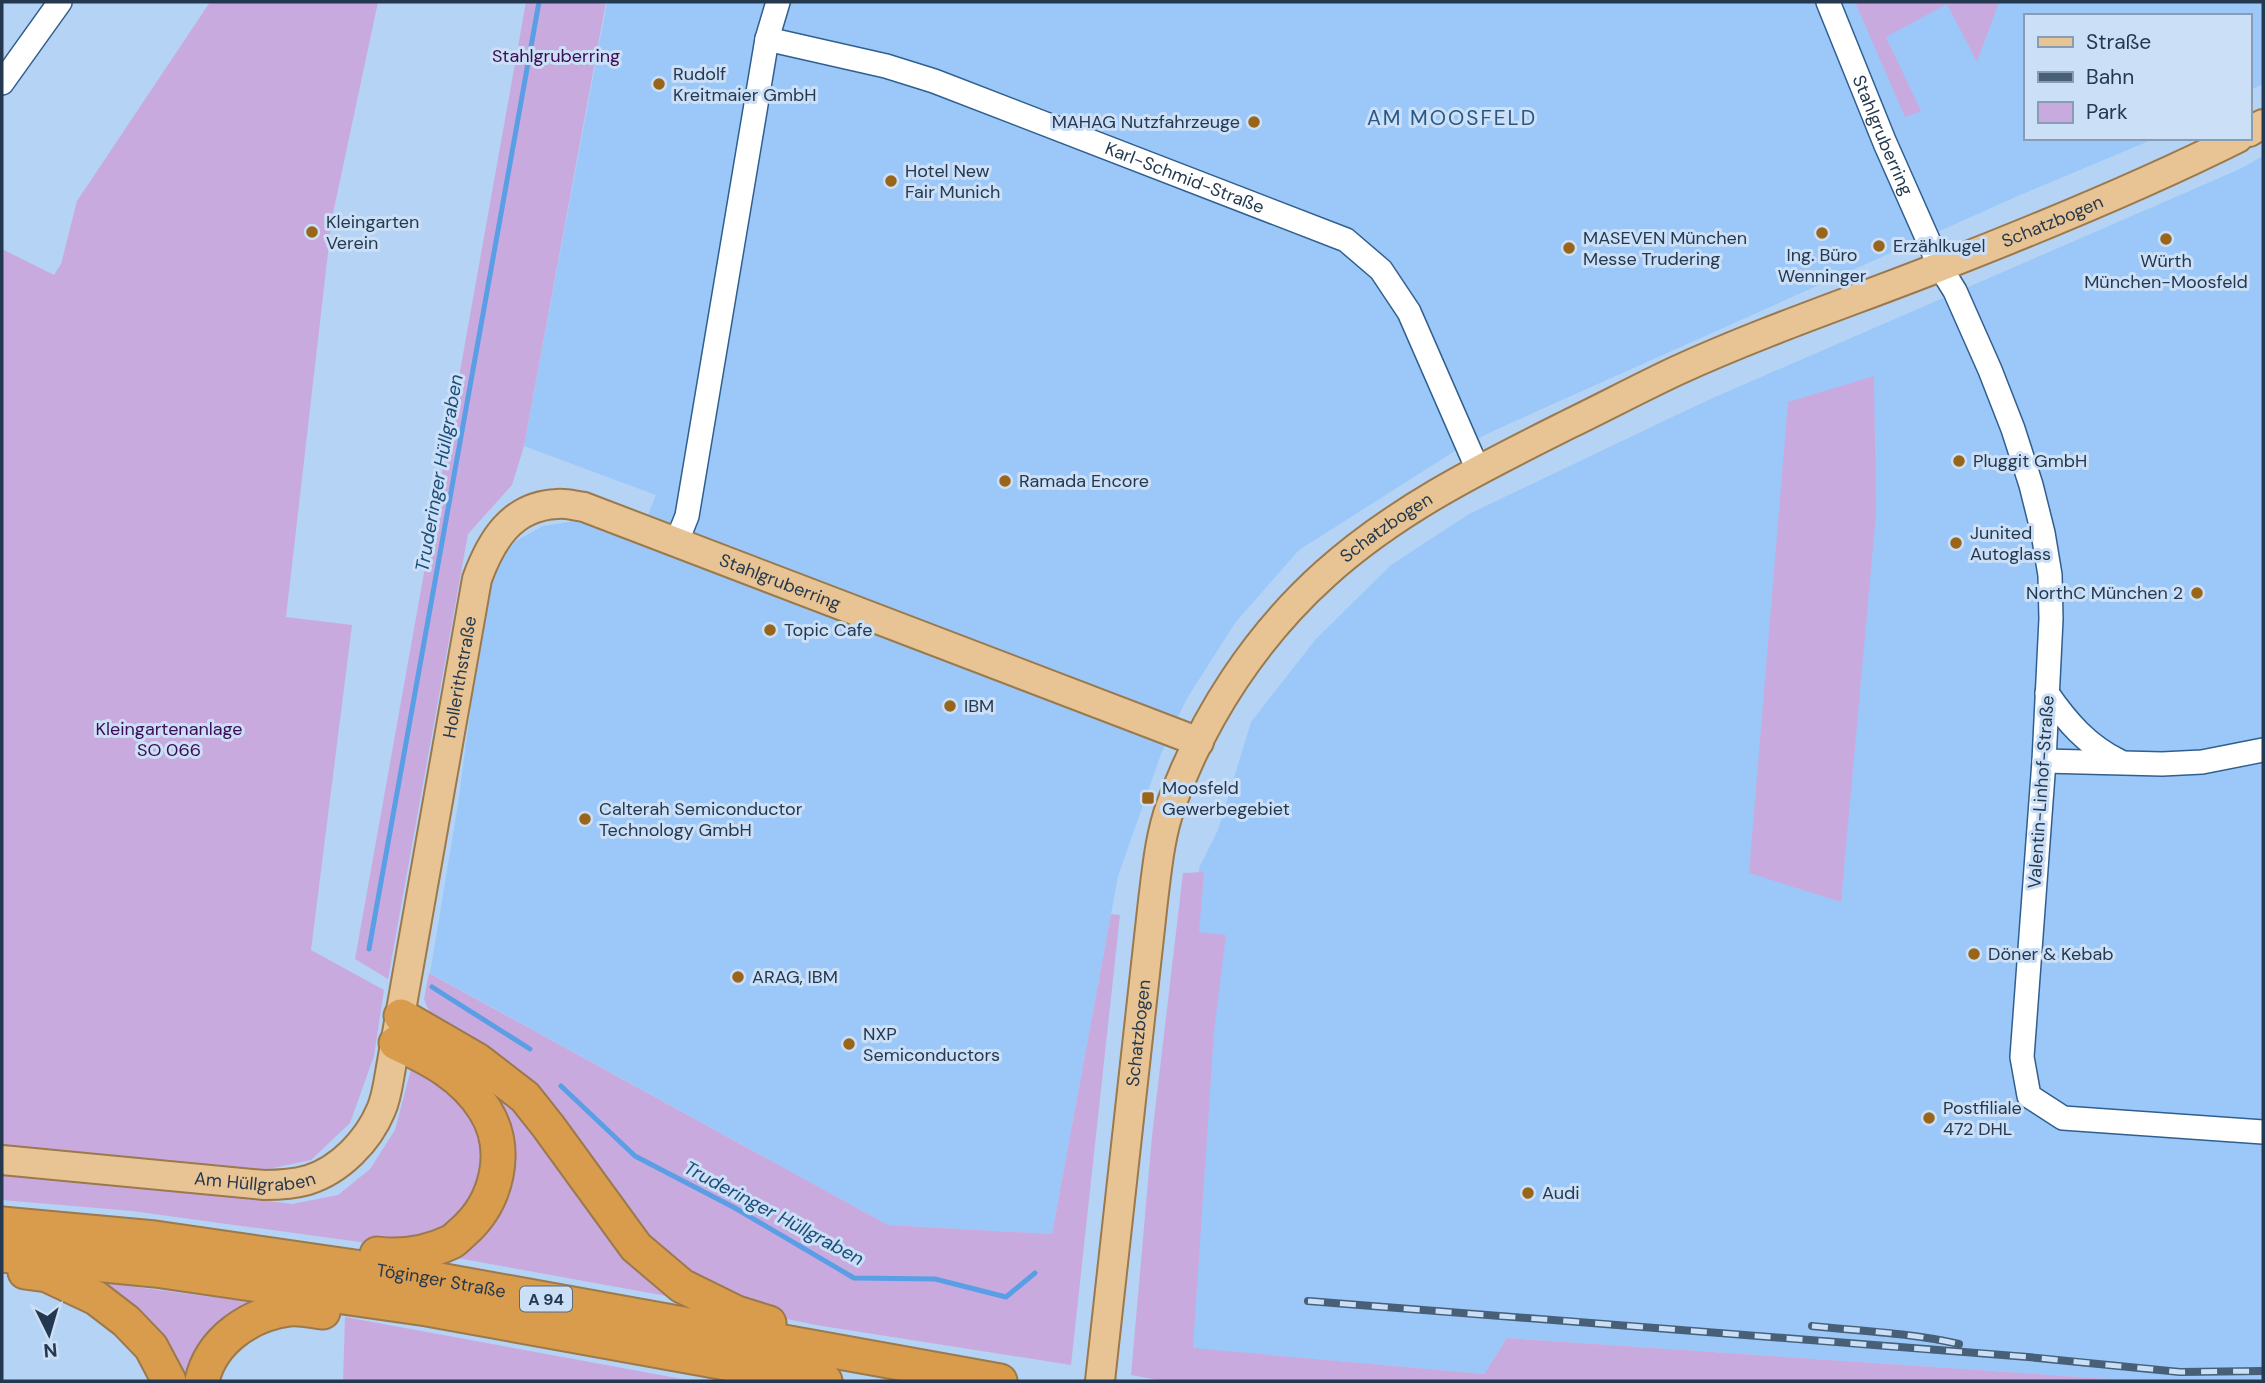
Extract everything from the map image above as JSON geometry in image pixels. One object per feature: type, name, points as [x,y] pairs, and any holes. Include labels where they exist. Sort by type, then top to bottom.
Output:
[{"type":"highway","points":[[194,1244],[244,1235],[387,1255],[418,1253],[453,1241],[471,1225],[489,1201],[498,1175],[497,1142],[486,1112],[465,1084],[429,1058],[399,1029]]},
{"type":"highway","points":[[399,1029],[477,1060],[525,1097],[636,1247],[682,1286],[737,1313],[788,1330],[874,1344],[896,1362]]},
{"type":"highway","name":"Töginger Straße","points":[[2,1224],[155,1238],[417,1276],[1000,1381]]},
{"type":"highway","name":"Töginger Straße","points":[[2,1255],[155,1270],[427,1309],[825,1381]]},
{"type":"highway","points":[[2,1268],[47,1275],[96,1298],[126,1321],[151,1347],[169,1381]]},
{"type":"highway","points":[[202,1381],[221,1343],[259,1317],[292,1308],[388,1319],[427,1309]]},
{"type":"main road","name":"Schatzbogen","points":[[1100,1381],[1159,856],[1170,807],[1199,741],[1245,662],[1278,623],[1325,574],[1360,545],[1398,517],[1478,470],[1676,371],[1812,314],[1940,267],[2163,174],[2234,140]]},
{"type":"main road","name":"Hollerithstraße","points":[[399,1029],[477,579],[485,556],[499,533],[517,517],[538,506],[559,503],[584,507],[677,541]]},
{"type":"main road","name":"Stahlgruberring","points":[[677,541],[1199,741]]},
{"type":"main road","name":"Am Hüllgraben","points":[[2,1160],[264,1185],[309,1180],[343,1161],[356,1150],[368,1133],[381,1110],[399,1029]]},
{"type":"street","points":[[5,72],[60,2]]},
{"type":"street","points":[[677,541],[687,516],[767,39],[778,2]]},
{"type":"street","name":"Stahlgruberring","points":[[1828,2],[1885,143],[1940,267]]},
{"type":"street","name":"Karl-Schmid-Straße","points":[[767,39],[886,66],[934,81],[1346,240],[1381,270],[1409,313],[1478,470]]},
{"type":"street","name":"Valentin-Linhof-Straße","points":[[1940,267],[1955,291],[2013,429],[2031,485],[2050,575],[2051,619],[2044,761],[2022,1057],[2029,1096],[2063,1118],[2263,1132]]},
{"type":"street","points":[[2047,693],[2096,750],[2121,763]]},
{"type":"street","points":[[2044,761],[2162,764],[2202,762],[2263,750]]},
{"type":"shaded area","points":[[607,2],[2263,2],[2263,84],[2251,90],[2251,14],[2024,14],[2024,140],[2151,140],[2020,195],[1493,431],[1458,449],[1299,550],[1235,623],[1186,700],[1161,754],[1118,876],[1052,1234],[888,1225],[430,973],[458,804],[490,579],[498,562],[516,541],[543,526],[576,521],[637,542],[656,495],[524,446]]},
{"type":"shaded area","points":[[2263,156],[2263,1379],[2140,1381],[1507,1338],[1484,1374],[1187,1348],[1199,868],[1218,830],[1251,722],[1316,639],[1391,565],[1469,514],[1706,401],[2240,169]]},
{"type":"green space","name":"Kleingartenanlage SO 066","points":[[210,2],[378,2],[332,218],[286,617],[352,625],[311,950],[384,990],[374,1056],[350,1123],[311,1160],[254,1172],[2,1149],[2,249],[54,275],[61,264],[77,201]]},
{"type":"green space","name":"Stahlgruberring","points":[[526,2],[606,2],[524,446],[512,485],[468,534],[388,979],[355,959]]},
{"type":"green space","points":[[1855,2],[1999,2],[1977,62],[1947,4],[1886,37],[1921,111],[1905,117]]},
{"type":"green space","points":[[1874,376],[1876,514],[1841,902],[1749,873],[1788,402]]},
{"type":"green space","points":[[1204,872],[1199,932],[1226,935],[1214,1032],[1193,1348],[1484,1374],[1507,1338],[2140,1381],[1164,1381],[1131,1375],[1152,1136],[1183,873]]},
{"type":"green space","points":[[1111,914],[1120,915],[1071,1365],[816,1325],[759,1313],[698,1282],[650,1241],[434,1024],[424,999],[429,973],[888,1225],[1052,1234]]},
{"type":"green space","points":[[429,1043],[509,1099],[683,1299],[446,1256],[508,1161]]},
{"type":"green space","points":[[418,1062],[483,1123],[486,1183],[451,1230],[389,1246],[132,1211],[2,1200],[2,1171],[59,1175],[292,1204],[338,1195],[370,1169],[395,1130],[412,1065]]},
{"type":"green space","points":[[90,1281],[266,1304],[198,1381],[179,1381]]},
{"type":"green space","points":[[345,1317],[693,1381],[343,1381]]},
{"type":"waterway","name":"Truderinger Hüllgraben","points":[[369,949],[539,2]]},
{"type":"waterway","name":"Truderinger Hüllgraben","points":[[432,987],[530,1049]]},
{"type":"waterway","name":"Truderinger Hüllgraben","points":[[561,1086],[635,1156],[735,1208],[854,1278],[935,1279],[1006,1297],[1035,1273]]},
{"type":"railway","points":[[1308,1301],[2028,1357],[2180,1372],[2263,1371]]},
{"type":"railway","points":[[1812,1326],[1904,1335],[1959,1344]]},
{"type":"place","name":"Rudolf Kreitmaier GmbH","points":[[659,84]]},
{"type":"place","name":"MAHAG Nutzfahrzeuge","points":[[1254,122]]},
{"type":"place","name":"Hotel New Fair Munich","points":[[891,181]]},
{"type":"place","name":"Kleingarten Verein","points":[[312,232]]},
{"type":"place","name":"Ing. Büro Wenninger","points":[[1822,233]]},
{"type":"place","name":"Würth München-Moosfeld","points":[[2166,239]]},
{"type":"place","name":"Erzählkugel","points":[[1879,246]]},
{"type":"place","name":"MASEVEN München Messe Trudering","points":[[1569,248]]},
{"type":"place","name":"Pluggit GmbH","points":[[1959,461]]},
{"type":"place","name":"Ramada Encore","points":[[1005,481]]},
{"type":"place","name":"Junited Autoglass","points":[[1956,543]]},
{"type":"place","name":"NorthC München 2","points":[[2197,593]]},
{"type":"place","name":"Topic Cafe","points":[[770,630]]},
{"type":"place","name":"IBM","points":[[950,706]]},
{"type":"place","name":"Moosfeld Gewerbegebiet","points":[[1148,798]]},
{"type":"place","name":"Calterah Semiconductor Technology GmbH","points":[[585,819]]},
{"type":"place","name":"Döner & Kebab","points":[[1974,954]]},
{"type":"place","name":"ARAG, IBM","points":[[738,977]]},
{"type":"place","name":"NXP Semiconductors","points":[[849,1044]]},
{"type":"place","name":"Postfiliale 472 DHL","points":[[1929,1118]]},
{"type":"place","name":"Audi","points":[[1528,1193]]},
{"type":"district","name":"AM MOOSFELD","points":[[1452,118]]}]
